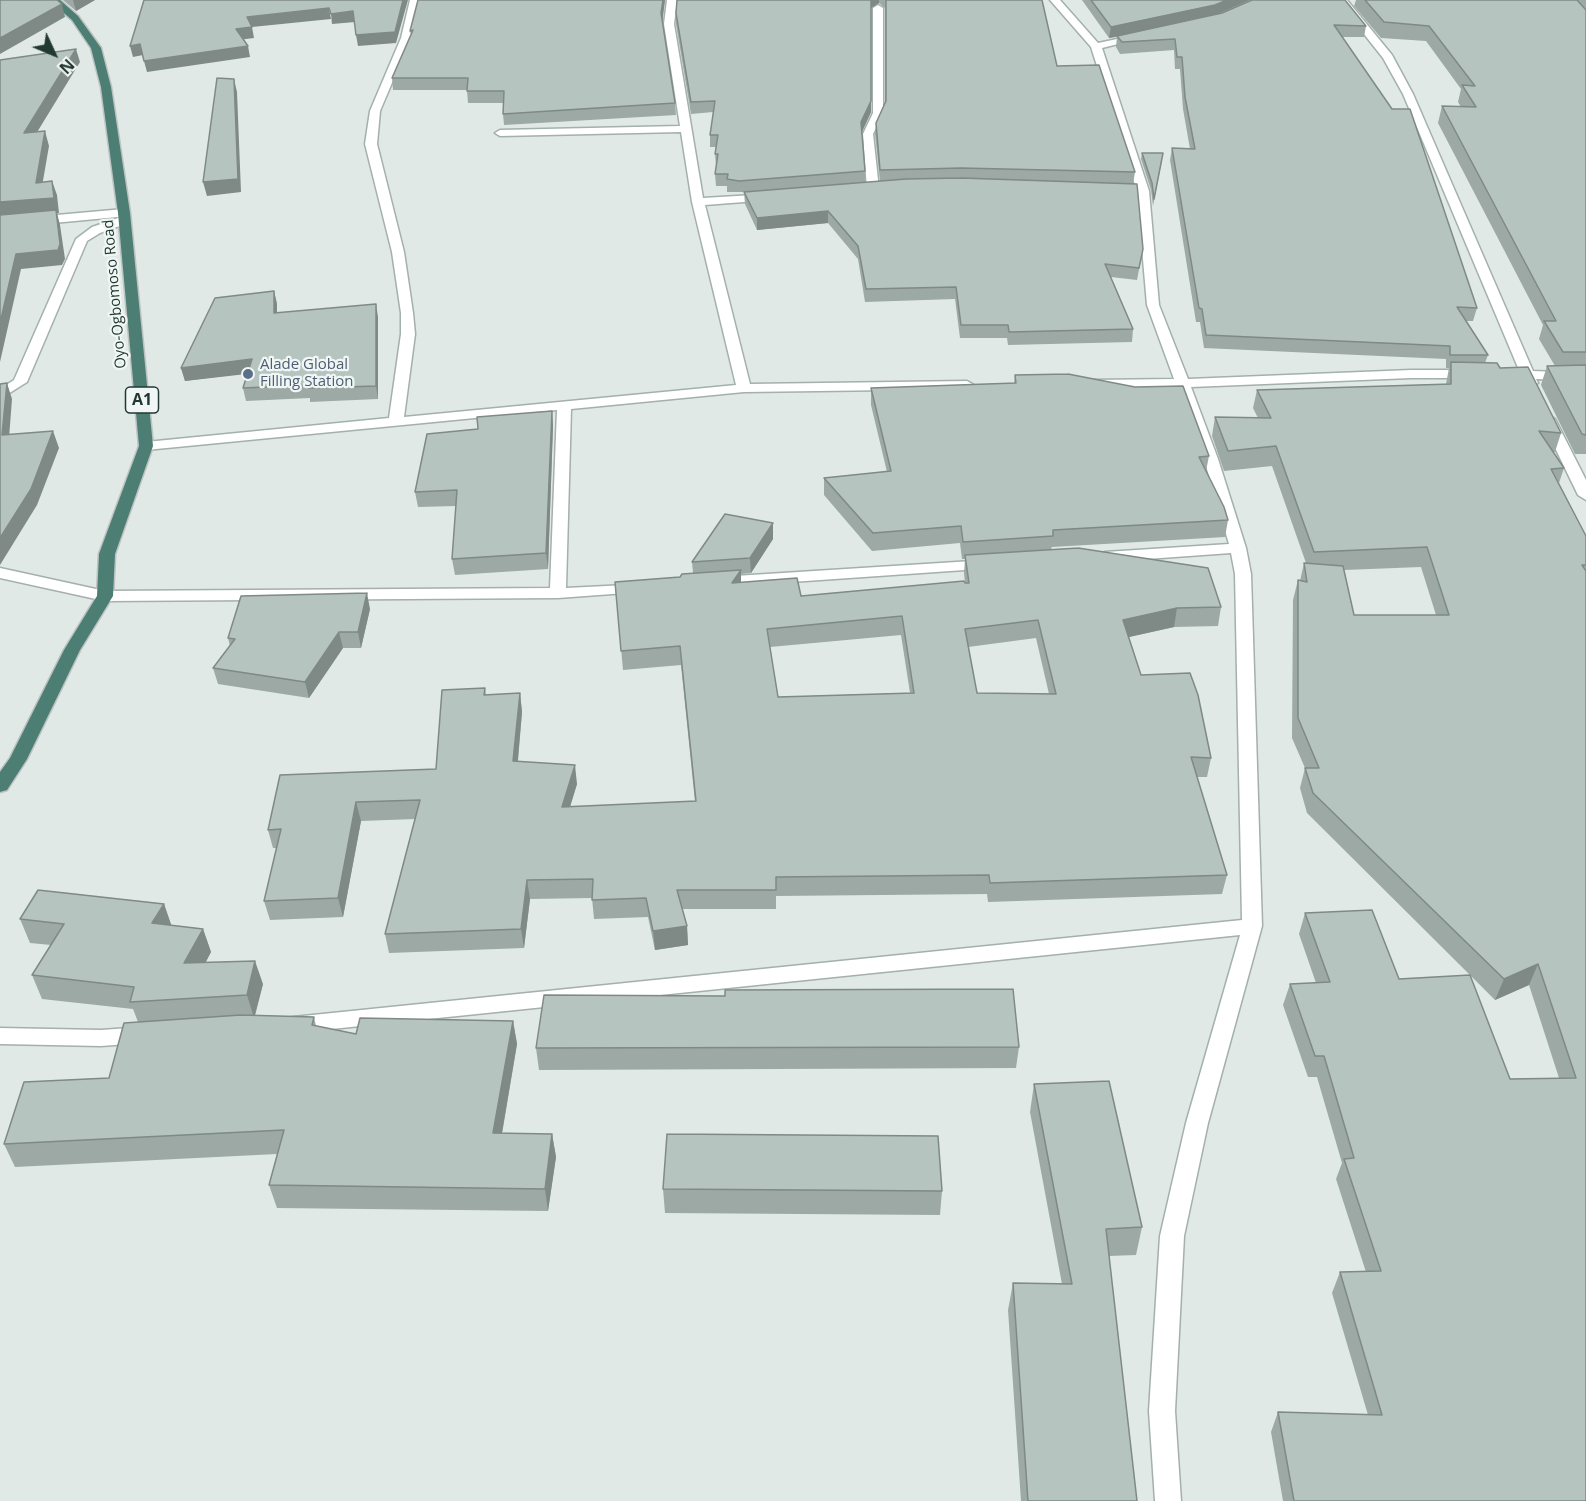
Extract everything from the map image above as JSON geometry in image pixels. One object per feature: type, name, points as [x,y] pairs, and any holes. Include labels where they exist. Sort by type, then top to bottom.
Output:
[{"type":"highway","name":"Oyo-Ogbomoso Road","points":[[0,786],[18,759],[72,650],[105,596],[107,554],[146,446],[124,216],[106,87],[96,48],[75,18],[54,0]]},
{"type":"street","points":[[396,422],[408,334],[407,313],[398,252],[371,144],[375,111],[406,38],[415,0]]},
{"type":"street","points":[[672,0],[669,24],[698,202],[744,388]]},
{"type":"street","points":[[1055,0],[1096,46],[1137,191],[1153,305],[1211,459],[1238,548],[1243,574],[1252,926],[1197,1123],[1172,1236],[1162,1411],[1168,1501]]},
{"type":"street","points":[[1342,0],[1388,57],[1408,94],[1526,374],[1586,495]]},
{"type":"street","points":[[872,189],[868,134],[878,113],[878,8]]},
{"type":"street","points":[[1096,46],[1148,36]]},
{"type":"street","points":[[500,134],[686,129]]},
{"type":"street","points":[[698,202],[779,196]]},
{"type":"street","points":[[0,224],[124,216]]},
{"type":"street","points":[[0,395],[20,382],[82,239],[124,216]]},
{"type":"street","points":[[1077,384],[1184,383],[1411,374],[1526,374],[1586,377]]},
{"type":"street","points":[[146,446],[744,388],[982,385]]},
{"type":"street","points":[[558,593],[564,405]]},
{"type":"street","points":[[1095,558],[1238,548]]},
{"type":"street","points":[[701,583],[999,564]]},
{"type":"street","points":[[0,573],[105,596],[558,593],[653,586]]},
{"type":"street","points":[[279,1026],[1252,926]]},
{"type":"street","points":[[0,1036],[100,1038],[160,1034]]},
{"type":"building","points":[[0,0],[57,0],[62,4],[0,38]]},
{"type":"building","points":[[144,0],[403,0],[395,32],[356,35],[353,11],[331,14],[329,8],[247,17],[252,27],[236,29],[248,46],[144,61],[140,44],[130,46]]},
{"type":"building","points":[[418,0],[663,0],[661,13],[675,103],[503,114],[504,91],[467,91],[468,78],[392,78],[413,30],[410,31]]},
{"type":"building","points":[[677,0],[871,0],[871,101],[861,122],[865,171],[739,181],[727,179],[728,174],[715,174],[718,135],[710,135],[715,101],[691,102],[676,13]]},
{"type":"building","points":[[886,0],[1042,0],[1057,66],[1099,65],[1135,172],[961,168],[880,170],[876,123],[886,101]]},
{"type":"building","points":[[1091,0],[1227,0],[1215,5],[1111,27]]},
{"type":"building","points":[[1252,0],[1345,0],[1366,26],[1334,25],[1392,109],[1410,109],[1477,308],[1457,307],[1488,355],[1450,355],[1450,346],[1206,335],[1202,309],[1199,308],[1172,148],[1195,149],[1185,97],[1182,57],[1177,57],[1175,39],[1122,42],[1117,36],[1222,13]]},
{"type":"building","points":[[1365,0],[1577,0],[1586,10],[1586,352],[1563,352],[1544,321],[1556,321],[1442,106],[1476,107],[1462,85],[1475,86],[1429,26],[1384,22]]},
{"type":"building","points":[[76,49],[24,133],[45,131],[36,183],[52,181],[54,198],[0,202],[0,60]]},
{"type":"building","points":[[217,78],[234,79],[238,179],[203,182]]},
{"type":"building","points":[[1142,153],[1163,153],[1154,199],[1152,183]]},
{"type":"building","points":[[961,178],[1137,184],[1143,249],[1139,268],[1105,264],[1133,329],[1009,332],[1008,325],[961,325],[956,287],[866,289],[858,246],[828,211],[757,218],[744,192],[906,179]]},
{"type":"building","points":[[56,210],[60,244],[58,250],[16,254],[0,323],[0,215]]},
{"type":"building","points":[[274,291],[274,313],[376,304],[376,386],[308,388],[309,385],[243,388],[252,359],[181,368],[215,298]]},
{"type":"building","points":[[1451,362],[1497,363],[1500,368],[1528,367],[1561,433],[1539,431],[1564,468],[1551,469],[1586,536],[1586,565],[1582,565],[1586,571],[1586,1501],[1294,1501],[1278,1412],[1382,1415],[1340,1272],[1381,1271],[1344,1159],[1354,1158],[1324,1056],[1315,1056],[1290,984],[1330,982],[1305,913],[1372,910],[1399,979],[1470,975],[1510,1079],[1576,1078],[1538,964],[1504,979],[1313,793],[1305,768],[1319,768],[1298,718],[1298,580],[1307,582],[1304,563],[1343,566],[1354,615],[1449,615],[1427,547],[1314,552],[1276,446],[1228,451],[1215,417],[1271,418],[1257,390],[1451,384]]},
{"type":"building","points":[[1586,365],[1586,435],[1582,434],[1547,366]]},
{"type":"building","points":[[1068,374],[1135,387],[1183,386],[1209,456],[1199,457],[1224,507],[1228,520],[1053,530],[1053,536],[963,542],[961,526],[873,533],[824,478],[891,471],[871,388],[1016,383],[1015,375]]},
{"type":"building","points":[[7,383],[2,435],[53,431],[31,489],[0,538],[0,384]]},
{"type":"building","points":[[552,411],[546,553],[452,559],[457,490],[415,492],[427,434],[478,429],[477,417]]},
{"type":"building","points":[[725,514],[773,523],[750,558],[692,562]]},
{"type":"building","points":[[1078,548],[1208,568],[1221,607],[1177,608],[1123,620],[1141,675],[1190,673],[1198,695],[1211,758],[1191,757],[1227,875],[990,883],[989,875],[776,877],[776,890],[677,890],[687,926],[653,931],[646,898],[592,900],[593,879],[527,880],[521,929],[385,934],[420,800],[356,802],[338,898],[264,901],[281,829],[268,830],[280,775],[436,769],[442,690],[485,688],[484,695],[520,693],[513,761],[575,765],[562,807],[696,801],[680,646],[621,651],[615,582],[741,570],[732,583],[797,578],[801,596],[964,581],[969,583],[965,555]],"holes":[[[902,616],[914,693],[778,697],[767,629]],[[1038,620],[1056,694],[977,693],[965,629]]]},
{"type":"building","points":[[367,593],[358,632],[339,632],[305,682],[213,668],[235,639],[228,638],[241,596]]},
{"type":"building","points":[[38,890],[164,904],[152,923],[203,929],[184,963],[255,961],[247,995],[130,1002],[134,987],[32,975],[64,924],[20,919]]},
{"type":"building","points":[[1013,989],[1019,1047],[536,1048],[544,995],[725,996],[725,990]]},
{"type":"building","points":[[241,1015],[314,1017],[312,1025],[356,1034],[360,1018],[513,1021],[493,1133],[552,1134],[545,1189],[269,1185],[284,1130],[4,1144],[24,1082],[109,1078],[124,1023]]},
{"type":"building","points":[[1109,1081],[1142,1227],[1106,1229],[1137,1501],[1028,1501],[1013,1283],[1072,1284],[1034,1084]]},
{"type":"building","points":[[667,1134],[938,1136],[942,1191],[663,1189]]},
{"type":"place","name":"Alade Global Filling Station","points":[[248,374]]}]
